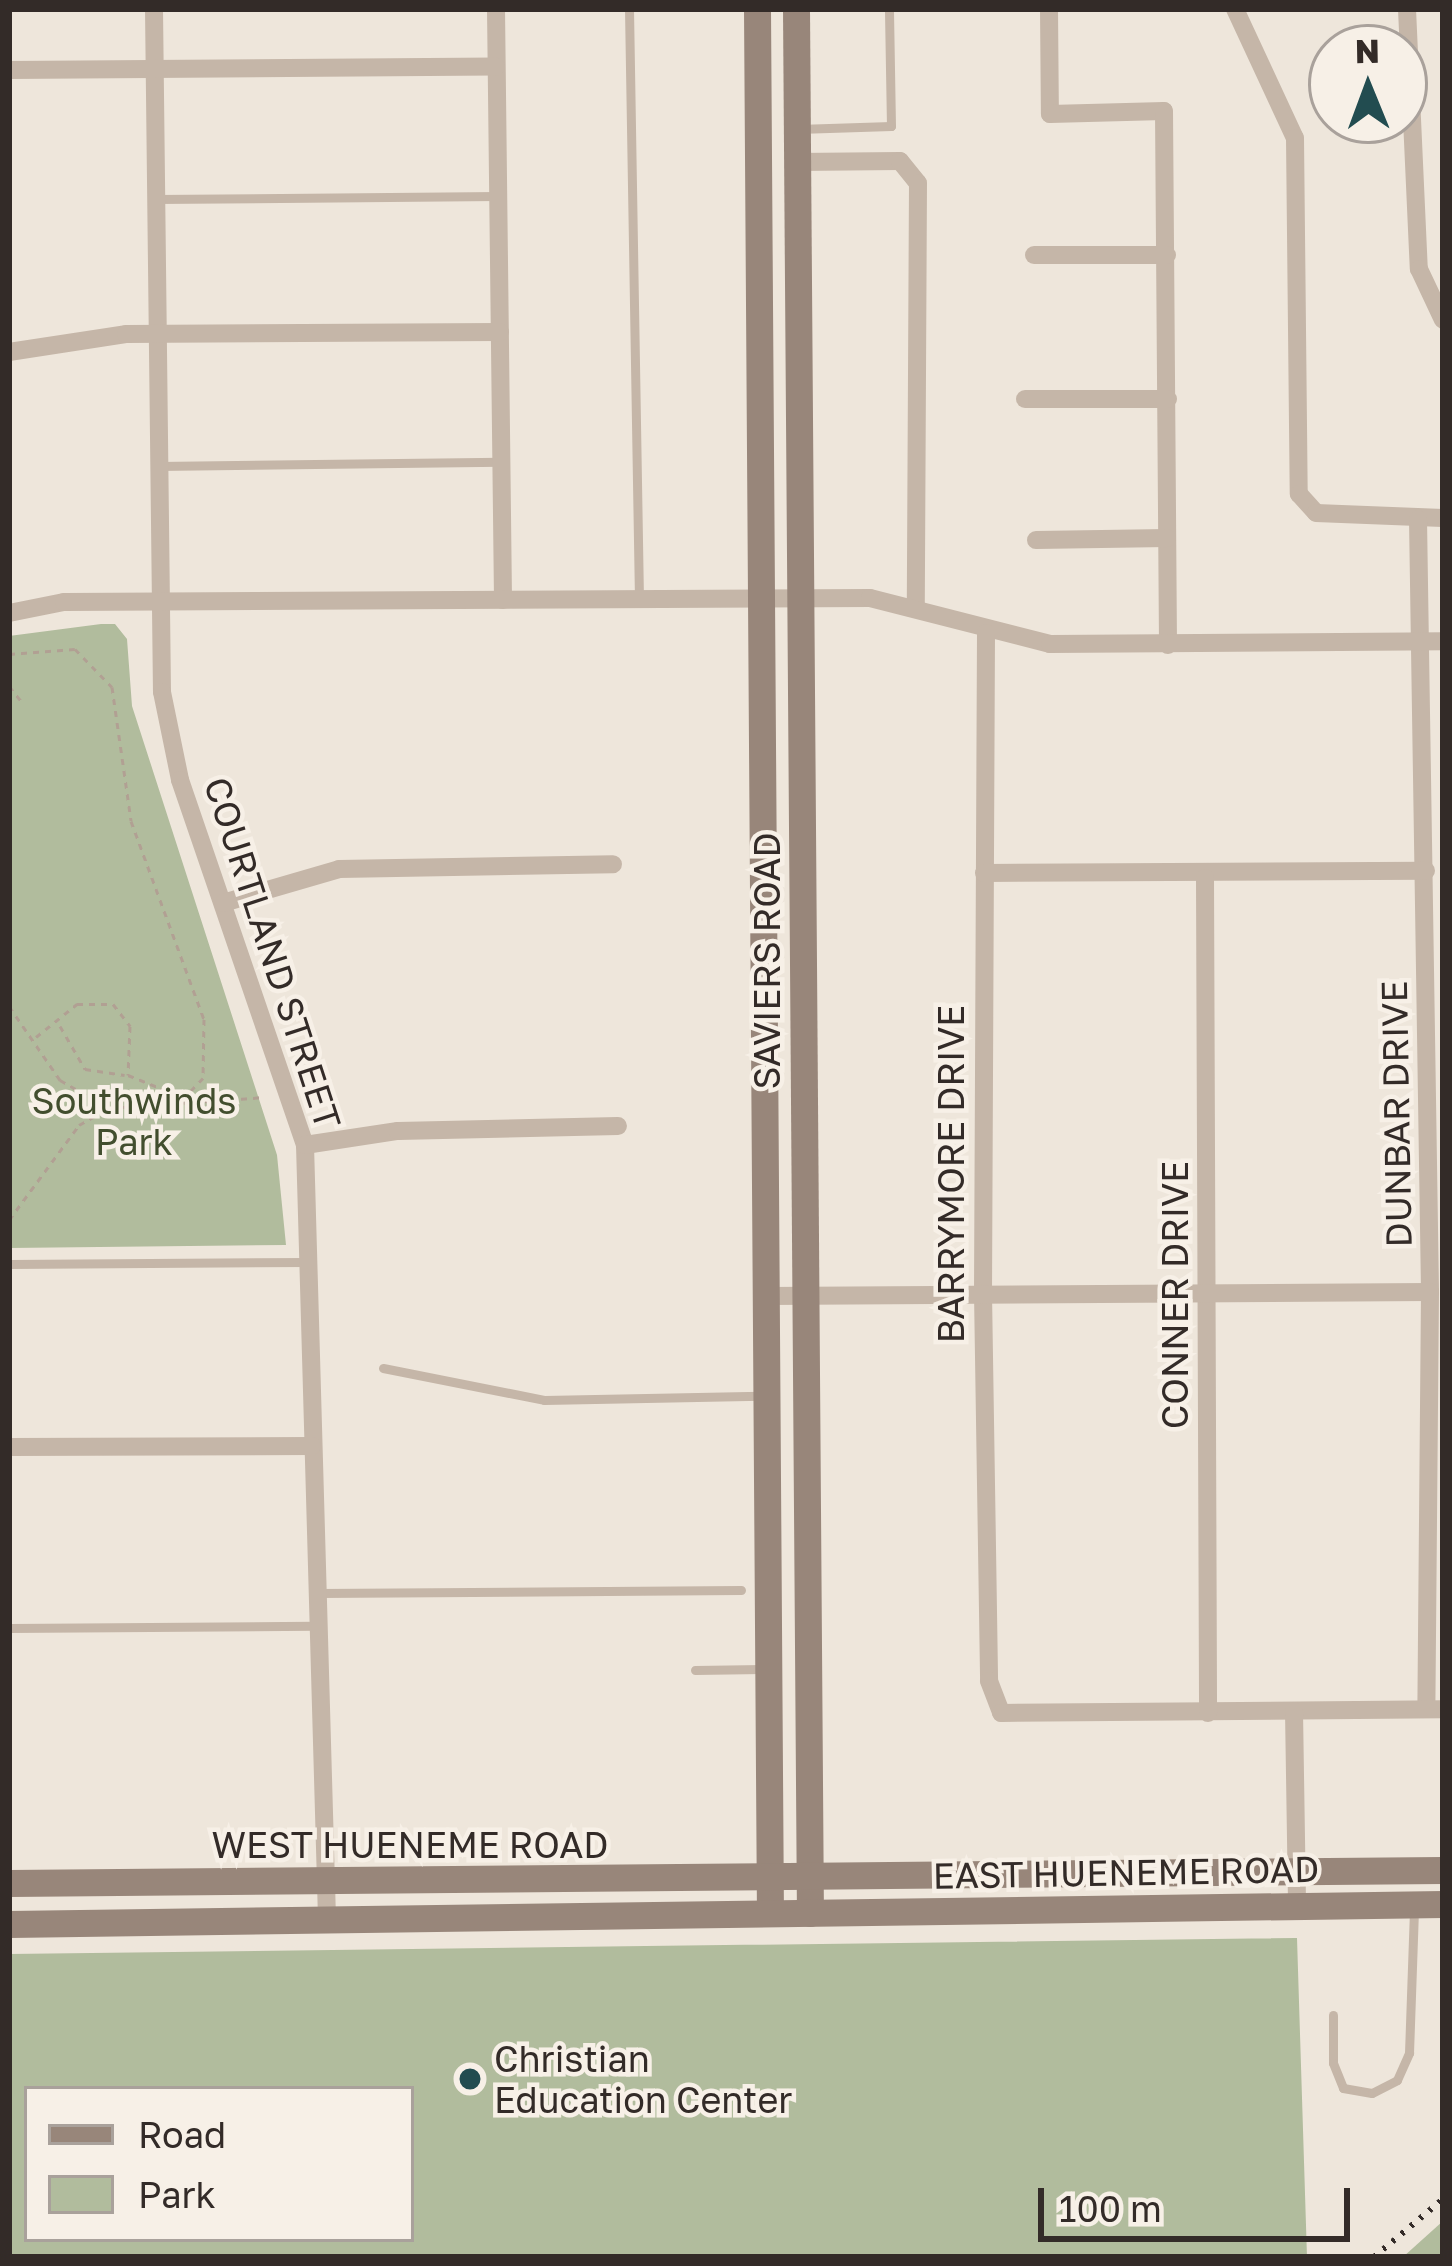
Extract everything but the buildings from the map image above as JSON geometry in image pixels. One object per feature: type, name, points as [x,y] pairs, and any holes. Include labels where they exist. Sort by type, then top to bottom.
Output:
[{"type":"main road","name":"SAVIERS ROAD","points":[[757,9],[770,1913]]},
{"type":"main road","name":"SAVIERS ROAD","points":[[796,9],[810,1913]]},
{"type":"main road","name":"EAST HUENEME ROAD","points":[[810,1879],[1443,1870]]},
{"type":"main road","name":"WEST HUENEME ROAD","points":[[9,1883],[810,1879]]},
{"type":"main road","name":"EAST HUENEME ROAD","points":[[810,1913],[1443,1904]]},
{"type":"main road","name":"WEST HUENEME ROAD","points":[[9,1924],[810,1913]]},
{"type":"street","name":"COURTLAND STREET","points":[[154,9],[159,602],[168,734],[305,1144],[313,1262],[314,1626],[327,1919]]},
{"type":"street","points":[[496,9],[502,599]]},
{"type":"street","points":[[1049,9],[1050,114],[1164,111],[1168,645]]},
{"type":"street","points":[[1235,9],[1295,138],[1299,494],[1316,513],[1443,518]]},
{"type":"street","points":[[1407,9],[1419,269],[1429,302],[1443,320]]},
{"type":"street","points":[[9,70],[496,67]]},
{"type":"street","points":[[797,162],[900,161],[918,183],[916,605]]},
{"type":"street","points":[[1034,255],[1167,255]]},
{"type":"street","points":[[9,352],[157,333],[500,332]]},
{"type":"street","points":[[1025,399],[1168,399]]},
{"type":"street","name":"DUNBAR DRIVE","points":[[1418,518],[1434,1709]]},
{"type":"street","points":[[1036,540],[1167,538]]},
{"type":"street","points":[[9,614],[64,602],[798,598],[916,605],[986,633],[1050,644],[1443,641]]},
{"type":"street","name":"BARRYMORE DRIVE","points":[[986,633],[983,1294],[989,1681],[1001,1713],[1208,1713]]},
{"type":"street","points":[[223,903],[339,869],[613,864]]},
{"type":"street","points":[[984,874],[1205,878],[1426,871]]},
{"type":"street","name":"CONNER DRIVE","points":[[1205,878],[1208,1713]]},
{"type":"street","points":[[305,1144],[398,1130],[618,1126]]},
{"type":"street","points":[[767,1296],[1430,1292]]},
{"type":"street","points":[[9,1447],[312,1446]]},
{"type":"street","points":[[1208,1713],[1434,1709]]},
{"type":"street","points":[[1294,1711],[1297,1905]]},
{"type":"lane","points":[[629,9],[639,599]]},
{"type":"lane","points":[[797,129],[891,127],[889,9]]},
{"type":"lane","points":[[155,200],[498,196]]},
{"type":"lane","points":[[158,466],[501,462]]},
{"type":"lane","points":[[9,1264],[313,1262]]},
{"type":"lane","points":[[383,1368],[544,1400],[766,1396]]},
{"type":"lane","points":[[314,1593],[740,1590]]},
{"type":"lane","points":[[9,1628],[314,1626]]},
{"type":"lane","points":[[695,1670],[767,1670]]},
{"type":"lane","points":[[1333,2014],[1333,2062],[1342,2088],[1372,2093],[1397,2080],[1409,2053],[1414,1904]]},
{"type":"path","points":[[9,654],[75,649],[112,686],[131,821],[203,1019],[207,1064],[170,1108]]},
{"type":"path","points":[[9,686],[23,703]]},
{"type":"path","points":[[34,1038],[88,1000],[120,1009],[130,1026],[128,1075]]},
{"type":"path","points":[[9,1006],[73,1092],[110,1108],[170,1108],[286,1091]]},
{"type":"path","points":[[58,1025],[85,1069],[128,1075],[161,1088],[170,1108]]},
{"type":"path","points":[[9,1220],[79,1125],[110,1108]]},
{"type":"green space","name":"Southwinds Park","points":[[115,624],[127,639],[132,706],[277,1155],[286,1245],[9,1248],[9,636]]},
{"type":"green space","points":[[1297,1938],[1307,2257],[9,2257],[9,1954]]},
{"type":"green space","points":[[1443,2221],[1443,2257],[1403,2257]]},
{"type":"railway","points":[[1374,2257],[1443,2199]]},
{"type":"place","name":"Christian Education Center","points":[[470,2079]]}]
